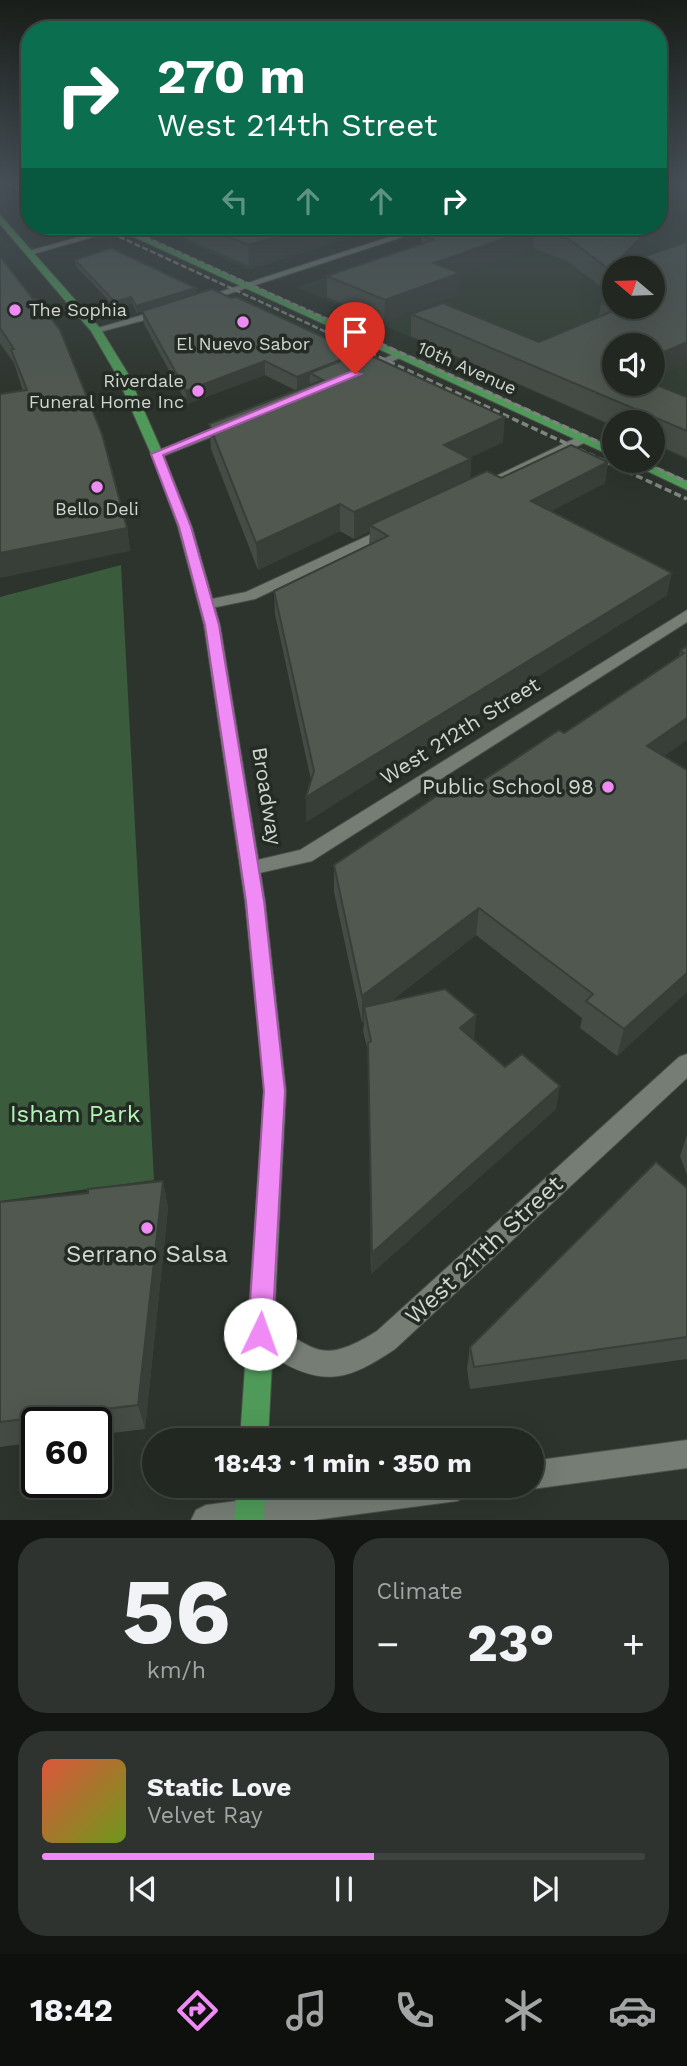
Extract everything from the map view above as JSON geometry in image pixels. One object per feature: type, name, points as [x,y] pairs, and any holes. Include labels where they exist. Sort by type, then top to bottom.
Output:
[{"type":"main road","name":"Broadway","points":[[32,255],[96,330],[124,379],[185,527],[207,604],[251,868],[275,1091],[255,1428]]},
{"type":"main road","name":"10th Avenue","points":[[180,255],[602,448]]},
{"type":"main road","points":[[658,473],[687,486]]},
{"type":"street","points":[[190,304],[341,255]]},
{"type":"street","points":[[96,330],[177,308]]},
{"type":"street","points":[[355,374],[398,356]]},
{"type":"street","points":[[157,454],[243,419]]},
{"type":"street","points":[[463,495],[582,439]]},
{"type":"street","points":[[207,604],[250,596],[401,525]]},
{"type":"street","name":"West 212th Street","points":[[251,868],[305,856],[687,615]]},
{"type":"street","name":"West 211th Street","points":[[260,1334],[299,1358],[326,1367],[359,1359],[386,1340],[687,1064]]},
{"type":"street","points":[[544,1473],[687,1454]]},
{"type":"street","points":[[206,1520],[250,1507],[339,1498]]},
{"type":"shaded area","points":[[215,255],[297,255],[249,270]]},
{"type":"shaded area","points":[[393,255],[687,255],[687,460],[665,450],[665,410],[602,410],[602,422],[297,287]]},
{"type":"green space","name":"Isham Park","points":[[121,565],[154,1180],[0,1201],[0,597]]},
{"type":"building","points":[[90,255],[126,255],[196,288],[136,306],[131,297],[115,302],[75,260]]},
{"type":"building","points":[[389,255],[457,255],[434,263],[460,273],[385,300],[327,276]]},
{"type":"building","points":[[590,255],[624,255],[602,256],[602,264]]},
{"type":"building","points":[[687,255],[687,342],[665,352],[665,333],[602,333],[602,395],[411,314],[443,303],[539,342],[602,315],[602,319],[665,319],[665,256],[646,256]]},
{"type":"building","points":[[0,256],[60,330],[102,434],[127,528],[0,553],[0,394],[27,390],[11,349],[14,349],[0,328]]},
{"type":"building","points":[[212,289],[231,298],[236,297],[347,348],[340,351],[350,356],[297,377],[265,361],[186,391],[142,311]]},
{"type":"building","points":[[363,352],[505,417],[444,445],[471,459],[354,512],[340,504],[256,543],[209,424],[323,380],[310,373]]},
{"type":"building","points":[[665,388],[687,397],[687,431],[665,422],[665,410],[637,410],[604,396],[665,396]]},
{"type":"building","points":[[571,445],[602,459],[602,465],[531,501],[672,573],[306,797],[314,771],[274,591],[388,536],[370,525],[487,471],[501,478]]},
{"type":"building","points":[[687,646],[687,718],[647,746],[687,770],[687,973],[624,1029],[586,1001],[593,994],[479,908],[362,996],[334,865],[456,783],[467,791],[559,730],[564,733],[684,653],[680,651]]},
{"type":"building","points":[[445,989],[476,1015],[460,1028],[505,1067],[522,1054],[560,1086],[372,1253],[368,1043],[371,1041],[364,1007]]},
{"type":"building","points":[[656,1162],[687,1188],[687,1337],[474,1367],[470,1347]]},
{"type":"building","points":[[163,1181],[138,1405],[112,1408],[21,1407],[21,1419],[0,1422],[0,1202],[88,1193],[88,1189]]},
{"type":"railway","points":[[159,255],[335,336]]},
{"type":"railway","points":[[185,255],[365,336]]},
{"type":"railway","points":[[331,335],[687,499]]},
{"type":"railway","points":[[361,335],[602,444]]},
{"type":"railway","points":[[665,472],[687,482]]},
{"type":"place","name":"The Sophia","points":[[15,310]]},
{"type":"place","name":"El Nuevo Sabor","points":[[243,322]]},
{"type":"place","name":"Riverdale Funeral Home Inc","points":[[198,391]]},
{"type":"place","name":"Bello Deli","points":[[97,487]]},
{"type":"place","name":"Public School 98","points":[[608,787]]},
{"type":"place","name":"Serrano Salsa","points":[[147,1228]]},
{"type":"route","points":[[260,1334],[275,1091],[255,901],[212,625],[185,527],[157,454],[355,374]]}]
